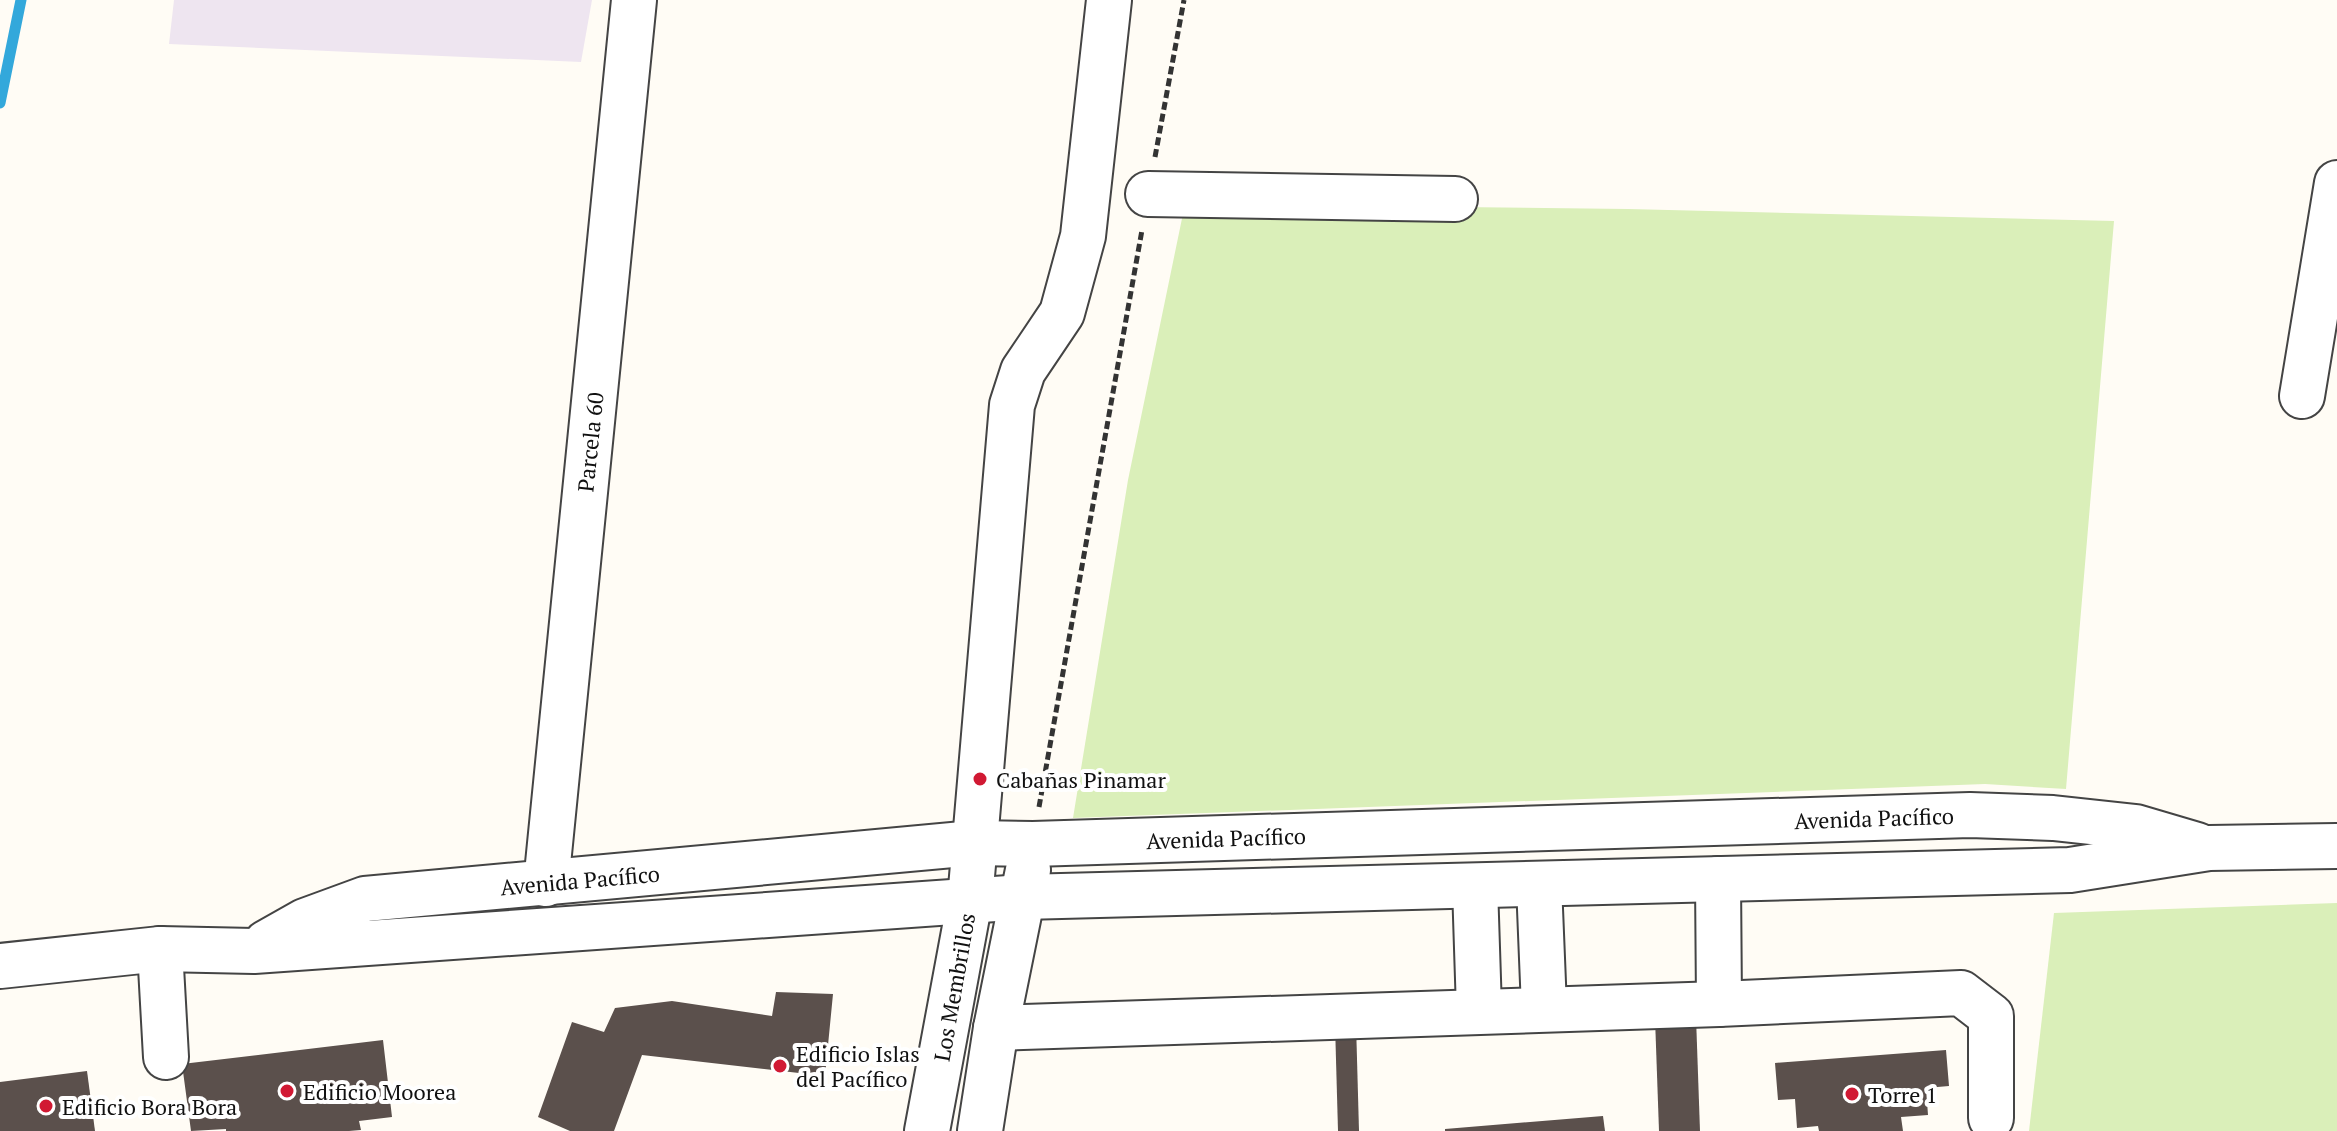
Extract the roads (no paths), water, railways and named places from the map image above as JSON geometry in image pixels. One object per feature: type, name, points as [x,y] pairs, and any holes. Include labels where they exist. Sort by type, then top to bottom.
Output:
[{"type":"street","name":"Parcela 60","points":[[546,884],[634,0]]},
{"type":"street","name":"Los Membrillos","points":[[927,1131],[970,900],[1012,405],[1023,371],[1062,313],[1083,236],[1109,0]]},
{"type":"street","points":[[2302,396],[2337,183]]},
{"type":"street","points":[[1148,194],[1455,199]]},
{"type":"street","name":"Avenida Pacífico","points":[[254,951],[305,921],[365,899],[974,843],[1033,844],[1970,815],[2053,818],[2136,827],[2209,848]]},
{"type":"street","points":[[980,1131],[996,1028],[1033,844]]},
{"type":"street","name":"Avenida Pacífico","points":[[0,966],[160,949],[254,951],[1023,897],[2070,870],[2209,848],[2337,846]]},
{"type":"street","points":[[1718,879],[1719,1004]]},
{"type":"street","points":[[1539,884],[1544,1008]]},
{"type":"street","points":[[1475,886],[1479,1010]]},
{"type":"street","points":[[160,949],[166,1057]]},
{"type":"street","points":[[996,1028],[1961,993],[1991,1016],[1991,1118]]},
{"type":"waterway","points":[[0,103],[21,0]]},
{"type":"place","name":"Cabañas Pinamar","points":[[980,779]]},
{"type":"place","name":"Edificio Islas del Pacífico","points":[[780,1066]]},
{"type":"place","name":"Edificio Moorea","points":[[287,1091]]},
{"type":"place","name":"Torre 1","points":[[1852,1094]]},
{"type":"place","name":"Edificio Bora Bora","points":[[46,1106]]}]
